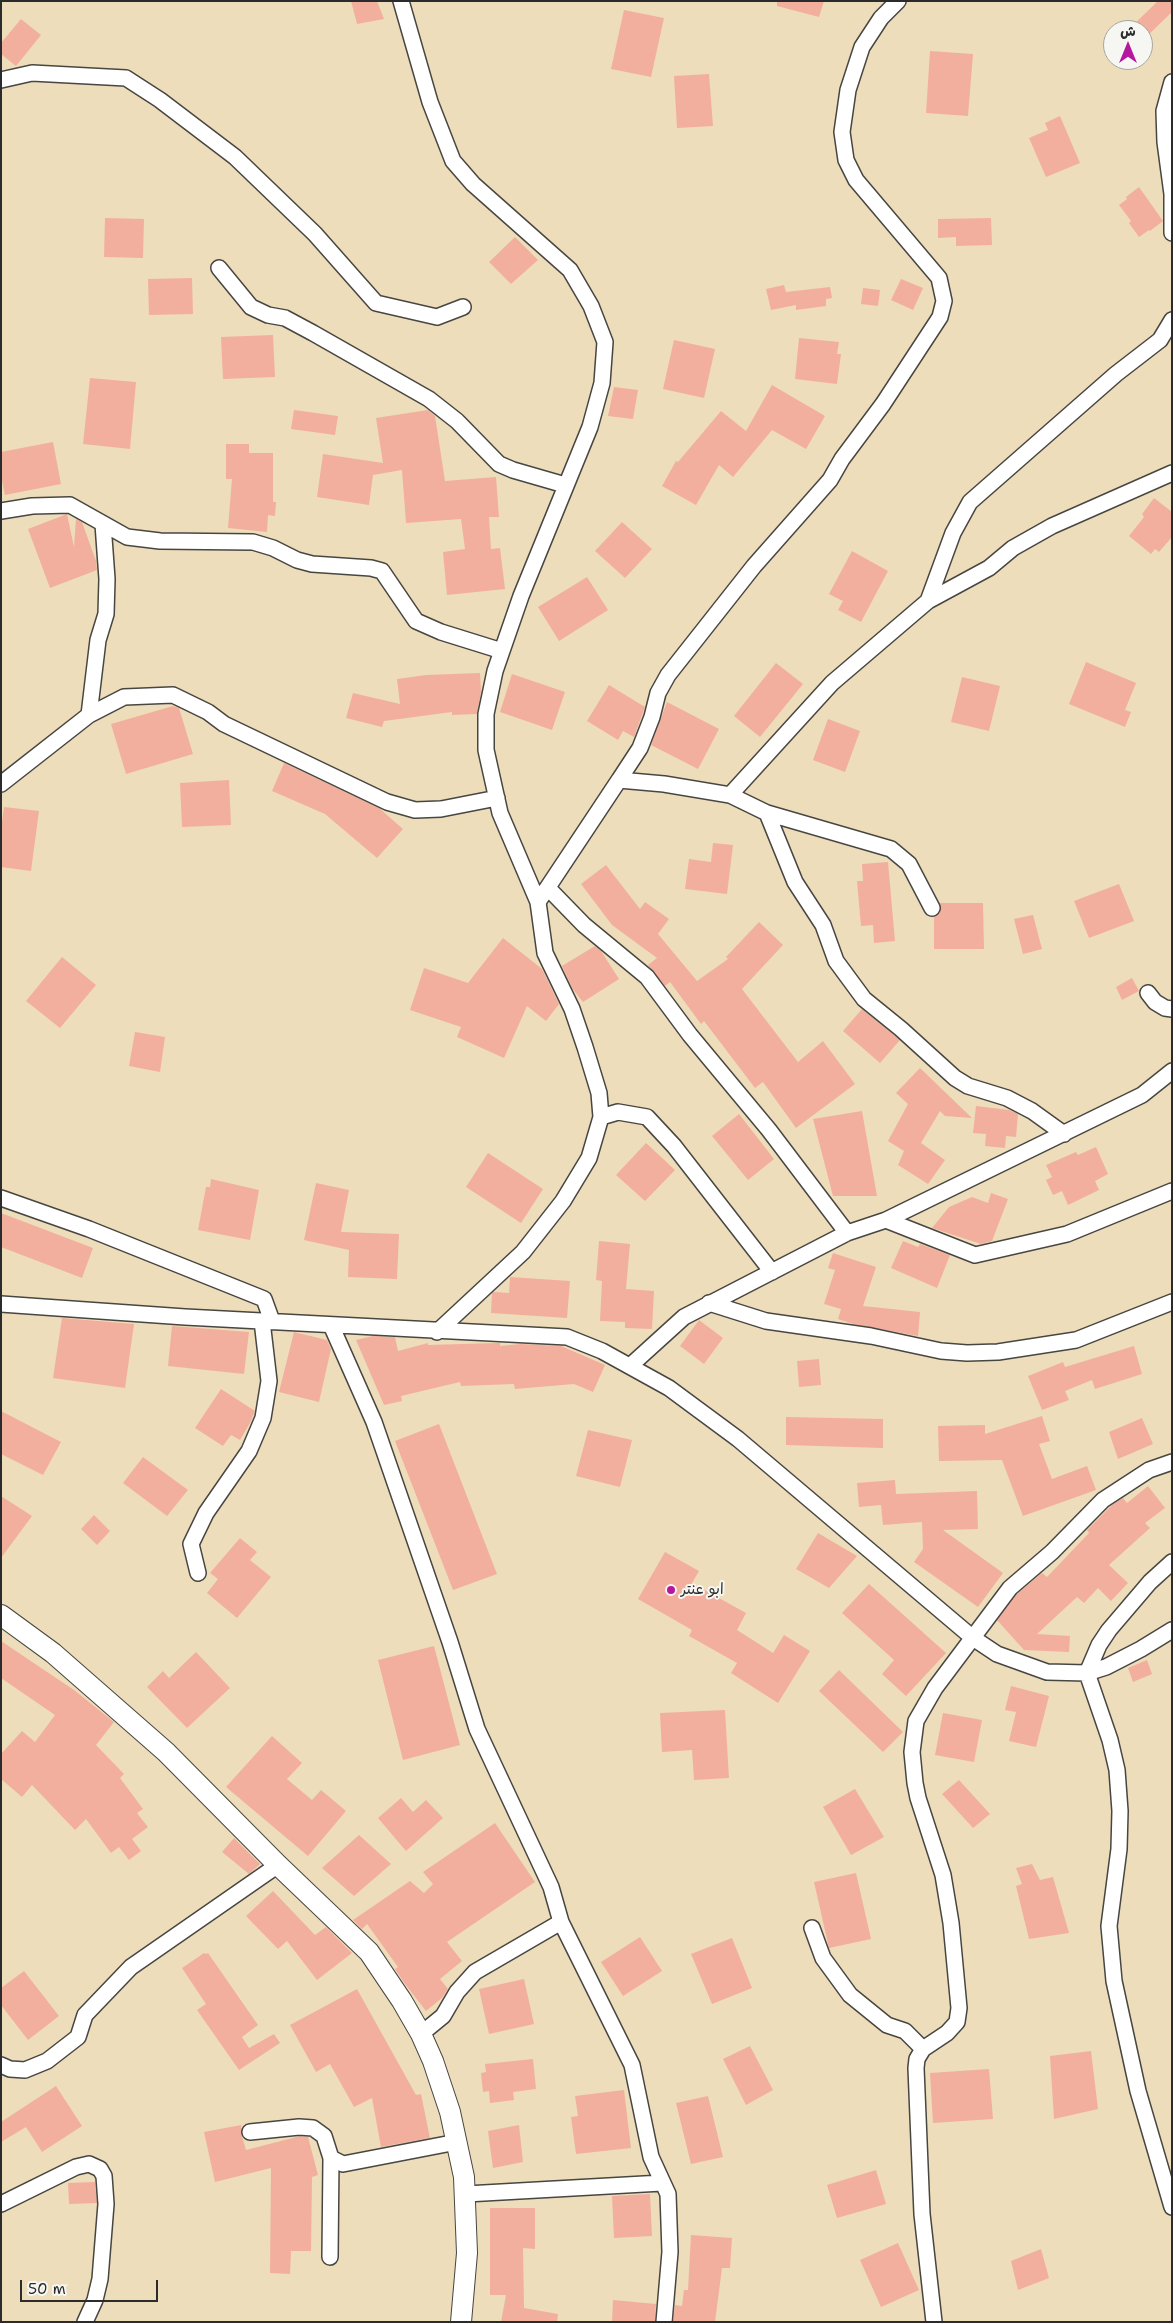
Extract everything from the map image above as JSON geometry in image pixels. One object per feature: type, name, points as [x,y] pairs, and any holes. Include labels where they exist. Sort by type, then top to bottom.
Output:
[{"type":"street","points":[[401,1],[430,102],[453,161],[472,184],[570,270],[591,306],[605,342],[602,383],[590,426],[565,485],[494,670],[486,714],[486,750],[500,813],[538,902],[545,953],[572,1008],[580,1031],[599,1093],[601,1117],[589,1158],[557,1209],[523,1252],[437,1332]]},
{"type":"street","points":[[538,902],[640,748],[652,717],[658,693],[668,675],[754,566],[830,480],[842,459],[883,404],[940,317],[944,301],[939,278],[856,180],[846,160],[842,132],[848,90],[862,47],[881,18],[898,1]]},
{"type":"street","points":[[1,80],[32,73],[126,78],[160,100],[235,157],[315,234],[376,303],[437,317],[463,307]]},
{"type":"street","points":[[1171,87],[1164,112],[1165,142],[1172,194],[1172,233]]},
{"type":"street","points":[[219,268],[251,306],[268,315],[285,318],[429,399],[457,421],[499,464],[565,485]]},
{"type":"street","points":[[928,601],[953,533],[970,502],[1116,374],[1160,340],[1172,320]]},
{"type":"street","points":[[730,796],[832,683],[928,601],[989,568],[1013,548],[1052,526],[1172,473]]},
{"type":"street","points":[[1,511],[32,506],[70,505],[127,537],[160,541],[253,542],[312,564],[371,568],[382,571],[416,621],[502,651]]},
{"type":"street","points":[[89,715],[98,640],[106,614],[107,579],[103,524]]},
{"type":"street","points":[[1,784],[89,715],[124,697],[173,695],[208,712],[232,728],[387,802],[415,810],[441,809],[497,798]]},
{"type":"street","points":[[619,780],[664,784],[730,796],[767,813],[891,849],[909,864],[932,908]]},
{"type":"street","points":[[767,813],[795,882],[823,925],[836,961],[864,999],[901,1029],[955,1078],[968,1086],[1007,1098],[1032,1110],[1064,1134]]},
{"type":"street","points":[[548,888],[584,925],[647,977],[690,1035],[769,1130],[847,1233]]},
{"type":"street","points":[[1148,993],[1155,1002],[1172,1009]]},
{"type":"street","points":[[630,1366],[684,1317],[709,1303],[847,1233],[886,1220],[1142,1095],[1172,1071]]},
{"type":"street","points":[[601,1117],[618,1112],[647,1117],[674,1146],[772,1272]]},
{"type":"street","points":[[886,1220],[975,1255],[1067,1234],[1172,1191]]},
{"type":"street","points":[[1,1198],[89,1229],[264,1299],[267,1321],[269,1382],[263,1418],[249,1451],[206,1513],[191,1544],[198,1573]]},
{"type":"street","points":[[709,1303],[766,1321],[871,1336],[941,1351],[966,1353],[998,1352],[1076,1340],[1172,1302]]},
{"type":"street","points":[[1,1304],[437,1332],[567,1337],[602,1352],[669,1388],[738,1439],[973,1638],[997,1654],[1025,1666],[1046,1672],[1087,1673],[1115,1663],[1172,1630]]},
{"type":"street","points":[[331,1325],[374,1422],[450,1642],[477,1729],[551,1887],[561,1922],[632,2065],[654,2166],[668,2194],[671,2221],[664,2322]]},
{"type":"street","points":[[934,2322],[921,2194],[916,2068],[917,2059],[923,2049],[952,2028],[957,2022],[959,2008],[951,1923],[943,1875],[918,1798],[913,1769],[913,1736],[916,1721],[924,1704],[1010,1588],[1052,1552],[1103,1500],[1149,1470],[1172,1462]]},
{"type":"street","points":[[1172,1562],[1150,1582],[1110,1630],[1099,1645],[1087,1673],[1110,1740],[1117,1770],[1120,1811],[1119,1849],[1109,1926],[1114,1981],[1136,2084],[1172,2207]]},
{"type":"street","points":[[1,1615],[53,1653],[166,1752],[278,1865],[369,1952],[402,2001],[421,2034],[433,2061],[457,2142],[466,2194],[467,2253],[461,2322]]},
{"type":"street","points":[[1,2066],[25,2070],[37,2066],[54,2056],[78,2037],[85,2015],[131,1967],[278,1865]]},
{"type":"street","points":[[421,2034],[443,2016],[457,1992],[475,1972],[561,1922]]},
{"type":"street","points":[[812,1928],[823,1958],[850,1995],[887,2025],[905,2032],[923,2049]]},
{"type":"street","points":[[250,2132],[299,2127],[313,2128],[320,2131],[324,2136],[331,2158],[330,2257]]},
{"type":"street","points":[[331,2158],[340,2164],[346,2164],[457,2142]]},
{"type":"street","points":[[1,2204],[76,2166],[89,2164],[100,2169],[104,2176],[106,2204],[100,2278],[95,2300],[85,2322]]},
{"type":"street","points":[[466,2194],[662,2183]]},
{"type":"building","points":[[351,1],[377,1],[384,19],[357,24]]},
{"type":"building","points":[[777,1],[824,1],[819,17],[777,6]]},
{"type":"building","points":[[1158,1],[1172,1],[1172,12],[1153,30],[1153,20],[1138,20]]},
{"type":"building","points":[[624,10],[664,18],[651,77],[611,69]]},
{"type":"building","points":[[21,19],[41,35],[16,66],[1,54],[1,43]]},
{"type":"building","points":[[930,51],[973,54],[968,116],[926,113]]},
{"type":"building","points":[[709,74],[713,126],[677,128],[674,76]]},
{"type":"building","points":[[1060,116],[1080,163],[1046,177],[1029,138],[1048,130],[1045,123]]},
{"type":"building","points":[[1139,187],[1163,221],[1139,237],[1129,223],[1131,221],[1119,205]]},
{"type":"building","points":[[105,218],[144,219],[143,258],[104,257]]},
{"type":"building","points":[[991,218],[992,245],[956,246],[956,237],[938,238],[938,219]]},
{"type":"building","points":[[515,237],[538,260],[511,284],[489,262]]},
{"type":"building","points":[[192,278],[193,314],[149,315],[148,279]]},
{"type":"building","points":[[901,279],[923,288],[913,310],[891,300]]},
{"type":"building","points":[[784,285],[786,292],[830,287],[832,298],[826,299],[826,306],[796,310],[796,305],[771,310],[766,289]]},
{"type":"building","points":[[863,288],[880,290],[878,306],[861,304]]},
{"type":"building","points":[[273,335],[275,377],[223,379],[221,337]]},
{"type":"building","points":[[799,338],[839,342],[837,354],[841,354],[837,384],[795,379]]},
{"type":"building","points":[[674,340],[715,349],[704,398],[663,389]]},
{"type":"building","points":[[90,378],[136,382],[130,449],[83,444]]},
{"type":"building","points":[[772,385],[825,416],[806,449],[772,430],[733,477],[719,465],[696,505],[662,486],[676,461],[678,462],[721,411],[746,431]]},
{"type":"building","points":[[614,387],[638,390],[633,419],[608,416]]},
{"type":"building","points":[[294,410],[338,416],[335,435],[291,429]]},
{"type":"building","points":[[428,410],[435,416],[445,481],[496,477],[499,517],[489,517],[491,549],[500,548],[505,589],[447,595],[443,552],[465,549],[461,519],[406,523],[402,470],[373,475],[369,505],[317,497],[323,454],[383,463],[376,418]]},
{"type":"building","points":[[53,442],[61,484],[5,495],[1,476],[1,452]]},
{"type":"building","points":[[226,444],[249,444],[249,453],[273,453],[273,502],[276,502],[275,516],[268,515],[267,532],[228,528],[232,479],[226,479]]},
{"type":"building","points":[[1154,498],[1172,512],[1172,537],[1159,552],[1155,549],[1151,554],[1129,536],[1144,517],[1142,514]]},
{"type":"building","points":[[67,514],[74,547],[76,519],[82,522],[96,561],[97,570],[50,588],[28,529]]},
{"type":"building","points":[[622,522],[652,549],[625,578],[595,551]]},
{"type":"building","points":[[852,551],[888,571],[861,622],[838,610],[843,601],[829,594]]},
{"type":"building","points":[[587,577],[608,610],[559,641],[538,607]]},
{"type":"building","points":[[1086,662],[1136,683],[1125,710],[1131,712],[1125,727],[1069,704]]},
{"type":"building","points":[[776,663],[803,684],[760,737],[734,716]]},
{"type":"building","points":[[480,673],[481,692],[477,714],[452,715],[452,712],[384,721],[382,727],[346,718],[353,693],[400,704],[397,679],[426,675]]},
{"type":"building","points":[[512,674],[565,692],[552,730],[500,712]]},
{"type":"building","points":[[962,677],[1000,686],[989,731],[951,722]]},
{"type":"building","points":[[609,685],[645,707],[634,737],[623,731],[618,740],[587,721]]},
{"type":"building","points":[[667,702],[719,729],[698,769],[651,745]]},
{"type":"building","points":[[173,706],[179,708],[193,754],[126,774],[111,724]]},
{"type":"building","points":[[828,719],[860,731],[845,772],[813,760]]},
{"type":"building","points":[[284,763],[379,808],[403,829],[377,858],[325,814],[272,791]]},
{"type":"building","points":[[229,780],[231,825],[182,827],[180,783]]},
{"type":"building","points":[[4,807],[39,811],[31,871],[1,867],[1,829]]},
{"type":"building","points":[[713,843],[733,845],[727,894],[685,889],[689,859],[711,862]]},
{"type":"building","points":[[888,862],[895,941],[874,943],[873,925],[861,926],[857,881],[863,881],[862,864]]},
{"type":"building","points":[[606,865],[640,909],[645,902],[669,919],[658,934],[697,981],[728,959],[726,957],[759,922],[783,945],[742,989],[798,1062],[823,1041],[855,1084],[796,1128],[763,1082],[755,1088],[704,1021],[701,1024],[670,982],[665,986],[648,965],[657,958],[612,925],[581,884]]},
{"type":"building","points":[[1119,884],[1134,921],[1089,938],[1074,901]]},
{"type":"building","points":[[940,903],[983,903],[984,949],[934,949],[934,917],[940,913]]},
{"type":"building","points":[[1033,915],[1042,949],[1023,954],[1014,919]]},
{"type":"building","points":[[503,938],[542,969],[559,1004],[546,1021],[527,1006],[504,1058],[457,1037],[461,1027],[410,1010],[424,968],[468,983]]},
{"type":"building","points":[[595,946],[601,951],[619,979],[583,1002],[572,988],[562,966]]},
{"type":"building","points":[[62,957],[96,985],[60,1028],[26,1001]]},
{"type":"building","points":[[1132,978],[1139,991],[1122,1000],[1116,987]]},
{"type":"building","points":[[862,1009],[900,1040],[880,1063],[843,1031]]},
{"type":"building","points":[[135,1032],[165,1037],[160,1072],[129,1066]]},
{"type":"building","points":[[920,1068],[972,1118],[945,1116],[940,1111],[921,1143],[945,1160],[928,1184],[898,1165],[904,1151],[888,1141],[908,1104],[896,1093]]},
{"type":"building","points":[[976,1106],[1009,1110],[1018,1114],[1016,1137],[1006,1136],[1005,1148],[985,1146],[986,1134],[973,1133]]},
{"type":"building","points":[[862,1111],[877,1196],[833,1196],[813,1119]]},
{"type":"building","points":[[739,1114],[774,1159],[748,1180],[712,1136]]},
{"type":"building","points":[[646,1143],[675,1170],[645,1201],[616,1175]]},
{"type":"building","points":[[1096,1147],[1108,1174],[1095,1181],[1099,1190],[1068,1205],[1062,1191],[1053,1195],[1046,1180],[1052,1177],[1046,1165],[1076,1152],[1078,1155]]},
{"type":"building","points":[[488,1153],[543,1189],[521,1223],[466,1187]]},
{"type":"building","points":[[211,1179],[259,1190],[250,1240],[198,1230],[206,1187],[210,1187]]},
{"type":"building","points":[[316,1183],[349,1190],[341,1232],[399,1234],[397,1279],[348,1277],[349,1250],[304,1240]]},
{"type":"building","points":[[991,1193],[1008,1199],[992,1241],[981,1244],[932,1228],[949,1207],[972,1197],[988,1203]]},
{"type":"building","points":[[1,1213],[93,1248],[82,1278],[1,1247]]},
{"type":"building","points":[[599,1241],[630,1244],[626,1289],[654,1291],[652,1329],[625,1328],[625,1322],[600,1321],[602,1281],[596,1280]]},
{"type":"building","points":[[903,1241],[918,1247],[920,1244],[950,1255],[937,1288],[891,1268]]},
{"type":"building","points":[[833,1253],[876,1267],[863,1306],[920,1312],[918,1336],[853,1324],[838,1319],[841,1309],[824,1304],[835,1270],[828,1268]]},
{"type":"building","points":[[510,1277],[570,1281],[567,1318],[491,1313],[492,1293],[509,1293]]},
{"type":"building","points":[[62,1318],[134,1324],[125,1388],[53,1378]]},
{"type":"building","points":[[699,1320],[723,1338],[704,1364],[680,1346]]},
{"type":"building","points":[[172,1326],[249,1332],[244,1374],[168,1366]]},
{"type":"building","points":[[294,1332],[327,1340],[331,1349],[319,1402],[279,1392]]},
{"type":"building","points":[[373,1336],[395,1337],[398,1351],[428,1343],[428,1345],[500,1343],[500,1346],[521,1344],[561,1346],[605,1365],[593,1392],[574,1384],[515,1389],[514,1384],[461,1386],[460,1382],[401,1396],[402,1401],[384,1405],[356,1340]]},
{"type":"building","points":[[1134,1346],[1142,1374],[1095,1389],[1092,1380],[1065,1391],[1069,1400],[1042,1410],[1028,1376],[1063,1362],[1065,1367]]},
{"type":"building","points":[[819,1359],[821,1385],[799,1387],[797,1361]]},
{"type":"building","points":[[221,1389],[255,1411],[240,1440],[231,1435],[223,1446],[195,1428]]},
{"type":"building","points":[[1,1411],[61,1442],[43,1475],[1,1454]]},
{"type":"building","points":[[1042,1416],[1050,1441],[1039,1444],[1052,1479],[1087,1466],[1096,1490],[1023,1516],[1002,1460],[939,1461],[938,1426],[985,1425],[985,1434]]},
{"type":"building","points":[[786,1417],[883,1419],[883,1448],[786,1445]]},
{"type":"building","points":[[1142,1418],[1153,1444],[1118,1459],[1109,1432]]},
{"type":"building","points":[[439,1424],[497,1574],[453,1590],[395,1441]]},
{"type":"building","points":[[588,1430],[632,1440],[620,1487],[576,1476]]},
{"type":"building","points":[[143,1457],[188,1490],[167,1516],[123,1483]]},
{"type":"building","points":[[895,1480],[896,1494],[977,1491],[978,1529],[943,1530],[1003,1573],[978,1607],[914,1562],[923,1549],[922,1522],[883,1525],[881,1505],[859,1507],[857,1483]]},
{"type":"building","points":[[1148,1486],[1165,1508],[1145,1523],[1150,1528],[1109,1565],[1128,1583],[1111,1601],[1098,1588],[1084,1603],[1077,1597],[1037,1634],[1070,1636],[1069,1652],[1024,1650],[997,1620],[1017,1594],[1042,1573],[1047,1577],[1089,1533],[1087,1530],[1112,1505],[1123,1498],[1127,1503]]},
{"type":"building","points":[[1,1496],[32,1516],[1,1558]]},
{"type":"building","points":[[94,1515],[110,1531],[97,1545],[81,1529]]},
{"type":"building","points":[[818,1533],[857,1556],[829,1588],[796,1569]]},
{"type":"building","points":[[240,1538],[257,1552],[250,1560],[271,1577],[237,1618],[207,1593],[218,1579],[210,1573]]},
{"type":"building","points":[[665,1552],[699,1571],[692,1583],[746,1613],[737,1630],[773,1653],[784,1635],[810,1651],[778,1703],[731,1673],[737,1663],[689,1636],[692,1630],[638,1599]]},
{"type":"building","points":[[869,1584],[946,1653],[906,1696],[882,1674],[894,1660],[842,1613]]},
{"type":"building","points":[[1,1641],[74,1690],[114,1722],[96,1745],[124,1774],[120,1778],[143,1809],[137,1813],[148,1827],[132,1839],[141,1851],[129,1860],[119,1847],[111,1853],[86,1819],[75,1830],[32,1785],[22,1797],[1,1779],[1,1754],[22,1731],[35,1742],[55,1715],[1,1678]]},
{"type":"building","points":[[434,1646],[460,1745],[403,1760],[378,1660]]},
{"type":"building","points":[[196,1652],[230,1688],[187,1728],[147,1687],[163,1671],[169,1678]]},
{"type":"building","points":[[1147,1660],[1152,1674],[1133,1682],[1128,1668]]},
{"type":"building","points":[[839,1670],[903,1732],[883,1752],[819,1691]]},
{"type":"building","points":[[1011,1686],[1049,1696],[1036,1747],[1009,1741],[1016,1712],[1005,1710]]},
{"type":"building","points":[[725,1710],[729,1778],[694,1780],[692,1750],[662,1752],[660,1713]]},
{"type":"building","points":[[943,1713],[982,1720],[974,1762],[935,1755]]},
{"type":"building","points":[[272,1736],[302,1763],[287,1779],[312,1800],[321,1790],[346,1811],[308,1856],[226,1787]]},
{"type":"building","points":[[959,1780],[990,1814],[973,1828],[942,1794]]},
{"type":"building","points":[[855,1789],[884,1837],[851,1855],[823,1807]]},
{"type":"building","points":[[401,1798],[413,1812],[426,1800],[443,1818],[406,1851],[378,1818]]},
{"type":"building","points":[[495,1823],[535,1882],[447,1942],[462,1961],[440,1979],[448,1989],[442,1998],[426,2011],[405,1984],[395,1969],[398,1967],[367,1924],[362,1929],[353,1920],[410,1881],[424,1893],[433,1884],[423,1872]]},
{"type":"building","points":[[359,1835],[391,1864],[354,1896],[322,1868]]},
{"type":"building","points":[[234,1838],[260,1864],[249,1874],[222,1852]]},
{"type":"building","points":[[1032,1864],[1040,1880],[1053,1877],[1069,1933],[1029,1939],[1016,1886],[1022,1884],[1016,1868]]},
{"type":"building","points":[[856,1873],[871,1939],[829,1948],[814,1882]]},
{"type":"building","points":[[273,1891],[315,1935],[326,1927],[352,1953],[317,1980],[287,1941],[278,1949],[246,1916]]},
{"type":"building","points":[[640,1937],[662,1971],[623,1996],[601,1962]]},
{"type":"building","points":[[732,1938],[752,1988],[712,2004],[691,1954]]},
{"type":"building","points":[[204,1953],[208,1953],[258,2025],[242,2037],[249,2048],[274,2034],[280,2043],[239,2070],[197,2010],[206,2004],[182,1968]]},
{"type":"building","points":[[24,1971],[59,2016],[28,2040],[1,2005],[1,1988]]},
{"type":"building","points":[[524,1979],[534,2024],[489,2034],[479,1989]]},
{"type":"building","points":[[357,1989],[416,2095],[421,2094],[430,2138],[381,2147],[372,2098],[354,2107],[330,2064],[316,2072],[290,2025]]},
{"type":"building","points":[[750,2046],[773,2090],[746,2105],[723,2059]]},
{"type":"building","points":[[1091,2051],[1098,2109],[1054,2119],[1050,2056]]},
{"type":"building","points":[[533,2059],[536,2089],[513,2092],[514,2100],[490,2103],[489,2091],[483,2092],[481,2073],[486,2072],[485,2064]]},
{"type":"building","points":[[989,2069],[993,2119],[933,2123],[930,2073]]},
{"type":"building","points":[[56,2086],[82,2126],[42,2152],[26,2127],[1,2142],[1,2122]]},
{"type":"building","points":[[624,2090],[631,2148],[576,2154],[571,2117],[578,2116],[575,2096]]},
{"type":"building","points":[[708,2096],[723,2157],[691,2164],[676,2103]]},
{"type":"building","points":[[241,2125],[241,2133],[246,2150],[300,2136],[308,2137],[318,2175],[312,2177],[311,2251],[291,2251],[290,2274],[270,2273],[271,2168],[215,2182],[204,2132]]},
{"type":"building","points":[[519,2125],[523,2162],[493,2168],[488,2131]]},
{"type":"building","points":[[876,2170],[886,2204],[837,2218],[827,2185]]},
{"type":"building","points":[[95,2182],[97,2203],[69,2204],[68,2183]]},
{"type":"building","points":[[650,2194],[652,2236],[614,2238],[612,2196]]},
{"type":"building","points":[[490,2208],[535,2208],[535,2249],[523,2248],[524,2308],[558,2314],[557,2322],[501,2322],[506,2295],[490,2295]]},
{"type":"building","points":[[691,2235],[732,2238],[730,2268],[722,2268],[715,2322],[673,2322],[675,2305],[682,2306],[684,2290],[688,2290]]},
{"type":"building","points":[[898,2243],[919,2290],[881,2307],[860,2260]]},
{"type":"building","points":[[1041,2249],[1049,2278],[1018,2290],[1011,2261]]},
{"type":"building","points":[[613,2300],[656,2304],[655,2322],[612,2322]]},
{"type":"place","name":"ابو عنتر","points":[[671,1590]]}]
